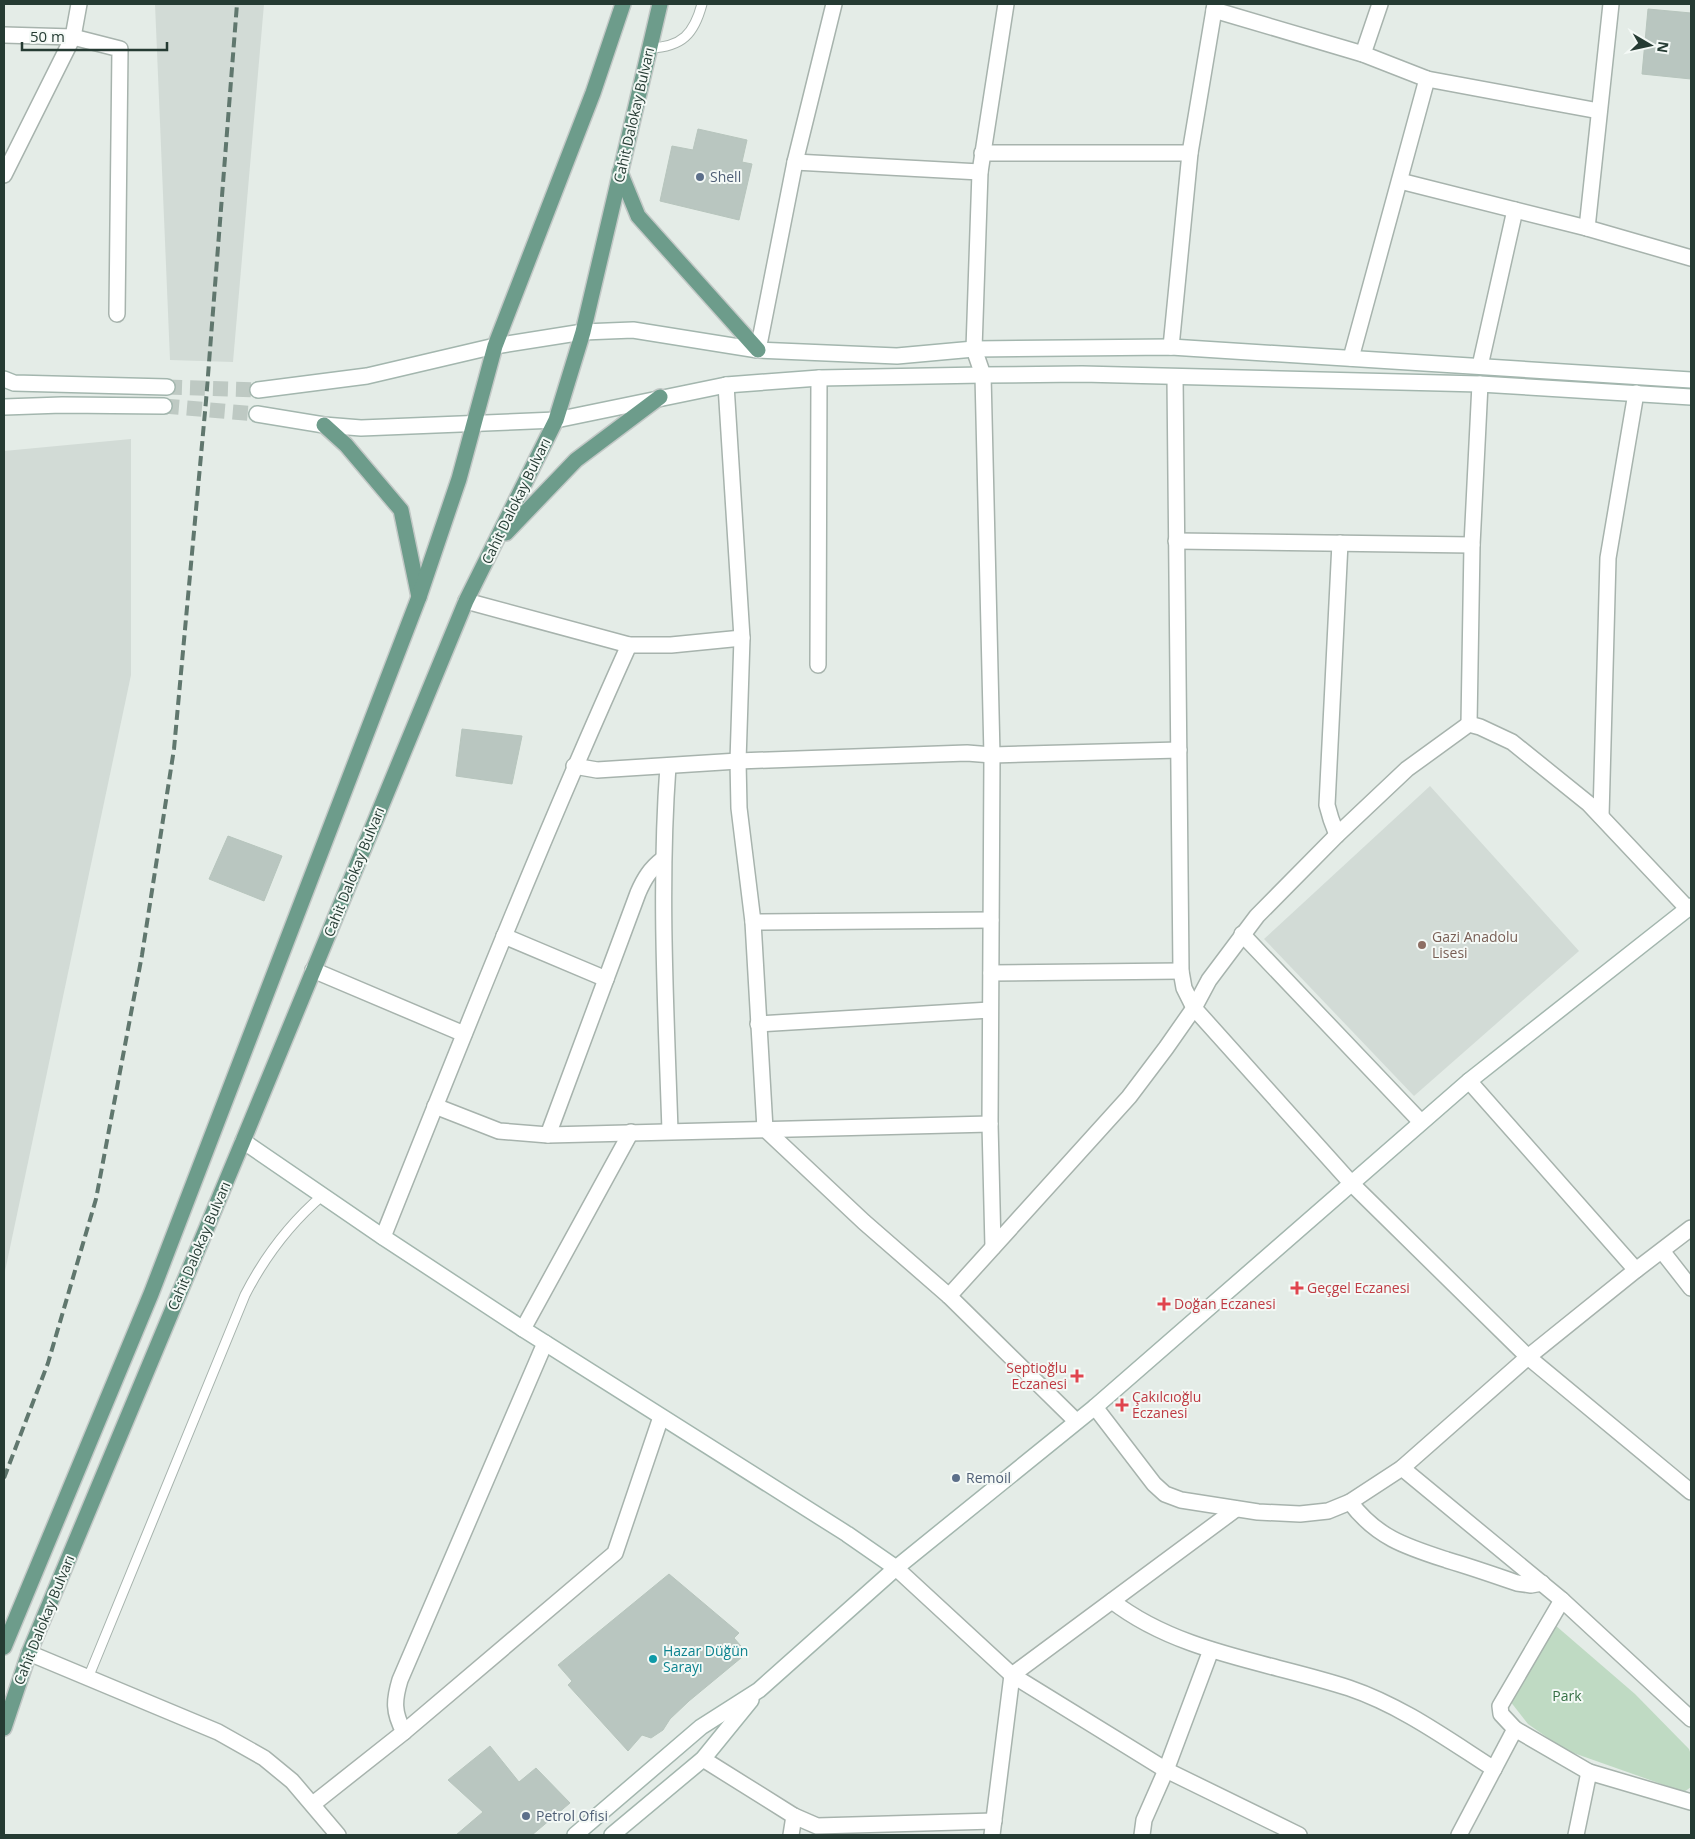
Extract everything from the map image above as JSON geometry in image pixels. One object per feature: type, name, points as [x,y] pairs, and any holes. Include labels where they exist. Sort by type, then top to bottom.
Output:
[{"type":"main road","name":"Cahit Dalokay Bulvarı","points":[[4,1648],[151,1294],[419,597],[459,479],[495,346],[593,93],[623,4]]},
{"type":"main road","name":"Cahit Dalokay Bulvarı","points":[[4,1728],[28,1653],[243,1141],[466,601],[556,420],[583,332],[660,4]]},
{"type":"main road","points":[[620,172],[638,216],[758,350]]},
{"type":"main road","points":[[496,543],[576,460],[660,397]]},
{"type":"main road","points":[[324,425],[346,444],[401,510],[419,597]]},
{"type":"street","points":[[4,175],[73,37],[79,4]]},
{"type":"street","points":[[758,350],[795,162],[834,4]]},
{"type":"street","points":[[993,1247],[990,1124],[992,755],[983,375],[974,349],[980,172],[1006,4]]},
{"type":"street","points":[[1363,54],[1380,4]]},
{"type":"street","points":[[1587,228],[1611,4]]},
{"type":"street","points":[[1171,347],[1190,153],[1215,7],[1363,54],[1427,78],[1599,111]]},
{"type":"street","points":[[4,34],[73,37],[120,49],[116,314]]},
{"type":"street","points":[[1351,358],[1427,78]]},
{"type":"street","points":[[982,153],[1190,153]]},
{"type":"street","points":[[795,162],[980,172]]},
{"type":"street","points":[[1400,181],[1587,228],[1691,258]]},
{"type":"street","points":[[1480,366],[1515,210]]},
{"type":"street","points":[[258,390],[367,376],[495,346],[583,332],[633,330],[758,350],[897,356],[974,349],[1171,347],[1691,380]]},
{"type":"street","points":[[256,414],[324,425],[361,428],[556,420],[660,397],[726,385],[818,378],[983,375],[1082,374],[1480,384],[1691,397]]},
{"type":"street","points":[[1175,377],[1181,971],[1184,988],[1194,1008],[1352,1184],[1528,1357],[1691,1492]]},
{"type":"street","points":[[818,378],[818,665]]},
{"type":"street","points":[[4,379],[14,383],[167,387]]},
{"type":"street","points":[[1469,724],[1472,545],[1480,384]]},
{"type":"street","points":[[726,385],[742,638],[738,761],[739,808],[753,922],[765,1129],[864,1222],[949,1296],[1076,1421]]},
{"type":"street","points":[[1601,816],[1608,558],[1636,393]]},
{"type":"street","points":[[4,407],[62,405],[164,406]]},
{"type":"street","points":[[1176,541],[1472,545]]},
{"type":"street","points":[[1337,835],[1327,804],[1340,543]]},
{"type":"street","points":[[466,601],[629,645],[671,645],[742,638]]},
{"type":"street","points":[[383,1238],[574,766],[629,645]]},
{"type":"street","points":[[575,1835],[702,1727],[759,1690],[896,1568],[1094,1407],[1470,1081],[1689,908],[1589,804],[1512,742],[1480,726],[1469,724],[1407,769],[1337,835],[1257,916],[1209,980],[1194,1008],[1129,1097],[949,1296]]},
{"type":"street","points":[[574,766],[597,770],[738,761],[967,753],[992,755],[1179,750]]},
{"type":"street","points":[[668,766],[663,859],[670,1131]]},
{"type":"street","points":[[548,1135],[643,884],[653,868],[663,859]]},
{"type":"street","points":[[753,922],[991,920]]},
{"type":"street","points":[[1242,934],[1421,1122]]},
{"type":"street","points":[[504,936],[606,980]]},
{"type":"street","points":[[313,970],[464,1034]]},
{"type":"street","points":[[991,973],[1181,971]]},
{"type":"street","points":[[758,1024],[990,1010]]},
{"type":"street","points":[[1470,1081],[1636,1270]]},
{"type":"street","points":[[436,1106],[499,1130],[548,1135],[990,1124]]},
{"type":"street","points":[[523,1329],[631,1132]]},
{"type":"street","points":[[243,1141],[383,1238],[846,1534],[896,1568],[1012,1675],[1166,1770],[1296,1835]]},
{"type":"street","points":[[1094,1407],[1154,1484],[1165,1494],[1181,1500],[1236,1510],[1300,1514],[1328,1511],[1350,1502],[1402,1468],[1528,1357],[1691,1228]]},
{"type":"street","points":[[1662,1251],[1691,1288]]},
{"type":"street","points":[[404,1732],[395,1710],[395,1697],[400,1680],[545,1343]]},
{"type":"street","points":[[313,1804],[404,1732],[615,1553],[662,1418]]},
{"type":"street","points":[[1402,1468],[1562,1600],[1691,1719]]},
{"type":"street","points":[[1350,1502],[1358,1513],[1378,1531],[1405,1546],[1517,1582],[1531,1585],[1542,1583]]},
{"type":"street","points":[[703,1759],[794,1816],[817,1826],[993,1828],[1012,1675],[1236,1510]]},
{"type":"street","points":[[1562,1600],[1500,1706],[1501,1714],[1515,1729],[1590,1772],[1691,1802]]},
{"type":"street","points":[[1112,1601],[1156,1629],[1211,1650],[1348,1688],[1370,1696],[1408,1715],[1494,1769]]},
{"type":"street","points":[[1142,1835],[1144,1820],[1166,1770],[1211,1650]]},
{"type":"street","points":[[28,1653],[218,1732],[264,1758],[292,1781],[338,1835]]},
{"type":"street","points":[[615,1834],[703,1759],[759,1690]]},
{"type":"street","points":[[1459,1835],[1515,1729]]},
{"type":"street","points":[[1576,1835],[1590,1772]]},
{"type":"street","points":[[791,1835],[794,1816]]},
{"type":"lane","points":[[650,48],[669,46],[685,37],[698,22],[702,4]]},
{"type":"lane","points":[[88,1678],[245,1295],[259,1268],[281,1236],[322,1196]]},
{"type":"shaded area","points":[[155,4],[264,4],[233,362],[170,360]]},
{"type":"shaded area","points":[[131,439],[131,675],[4,1276],[4,451]]},
{"type":"shaded area","name":"Gazi Anadolu Lisesi","points":[[1430,786],[1579,951],[1414,1096],[1264,939]]},
{"type":"green space","name":"Park","points":[[1555,1625],[1635,1694],[1689,1749],[1691,1755],[1691,1787],[1684,1792],[1565,1750],[1528,1724],[1510,1701]]},
{"type":"building","points":[[1648,9],[1691,13],[1691,79],[1642,74]]},
{"type":"building","points":[[698,129],[747,140],[742,162],[752,164],[739,220],[660,201],[672,146],[693,150]]},
{"type":"building","points":[[462,729],[522,736],[512,784],[456,776]]},
{"type":"building","points":[[228,836],[282,856],[264,901],[209,879]]},
{"type":"building","name":"Hazar Düğün Sarayı","points":[[669,1574],[739,1633],[734,1638],[747,1653],[689,1701],[670,1719],[663,1730],[651,1738],[642,1735],[628,1751],[568,1685],[572,1681],[558,1665]]},
{"type":"building","points":[[490,1746],[519,1782],[536,1768],[570,1803],[532,1835],[456,1835],[483,1812],[448,1780]]},
{"type":"tunnel","points":[[167,387],[258,390]]},
{"type":"tunnel","points":[[164,406],[257,414]]},
{"type":"railway","points":[[4,1478],[48,1363],[96,1199],[142,955],[174,749],[206,401],[237,4]]},
{"type":"place","name":"Shell","points":[[700,177]]},
{"type":"place","name":"Gazi Anadolu Lisesi","points":[[1422,945]]},
{"type":"place","name":"Geçgel Eczanesi","points":[[1297,1288]]},
{"type":"place","name":"Doğan Eczanesi","points":[[1164,1304]]},
{"type":"place","name":"Septioğlu Eczanesi","points":[[1077,1376]]},
{"type":"place","name":"Çakılcıoğlu Eczanesi","points":[[1122,1405]]},
{"type":"place","name":"Remoil","points":[[956,1478]]},
{"type":"place","name":"Hazar Düğün Sarayı","points":[[653,1659]]},
{"type":"place","name":"Petrol Ofisi","points":[[526,1816]]}]
